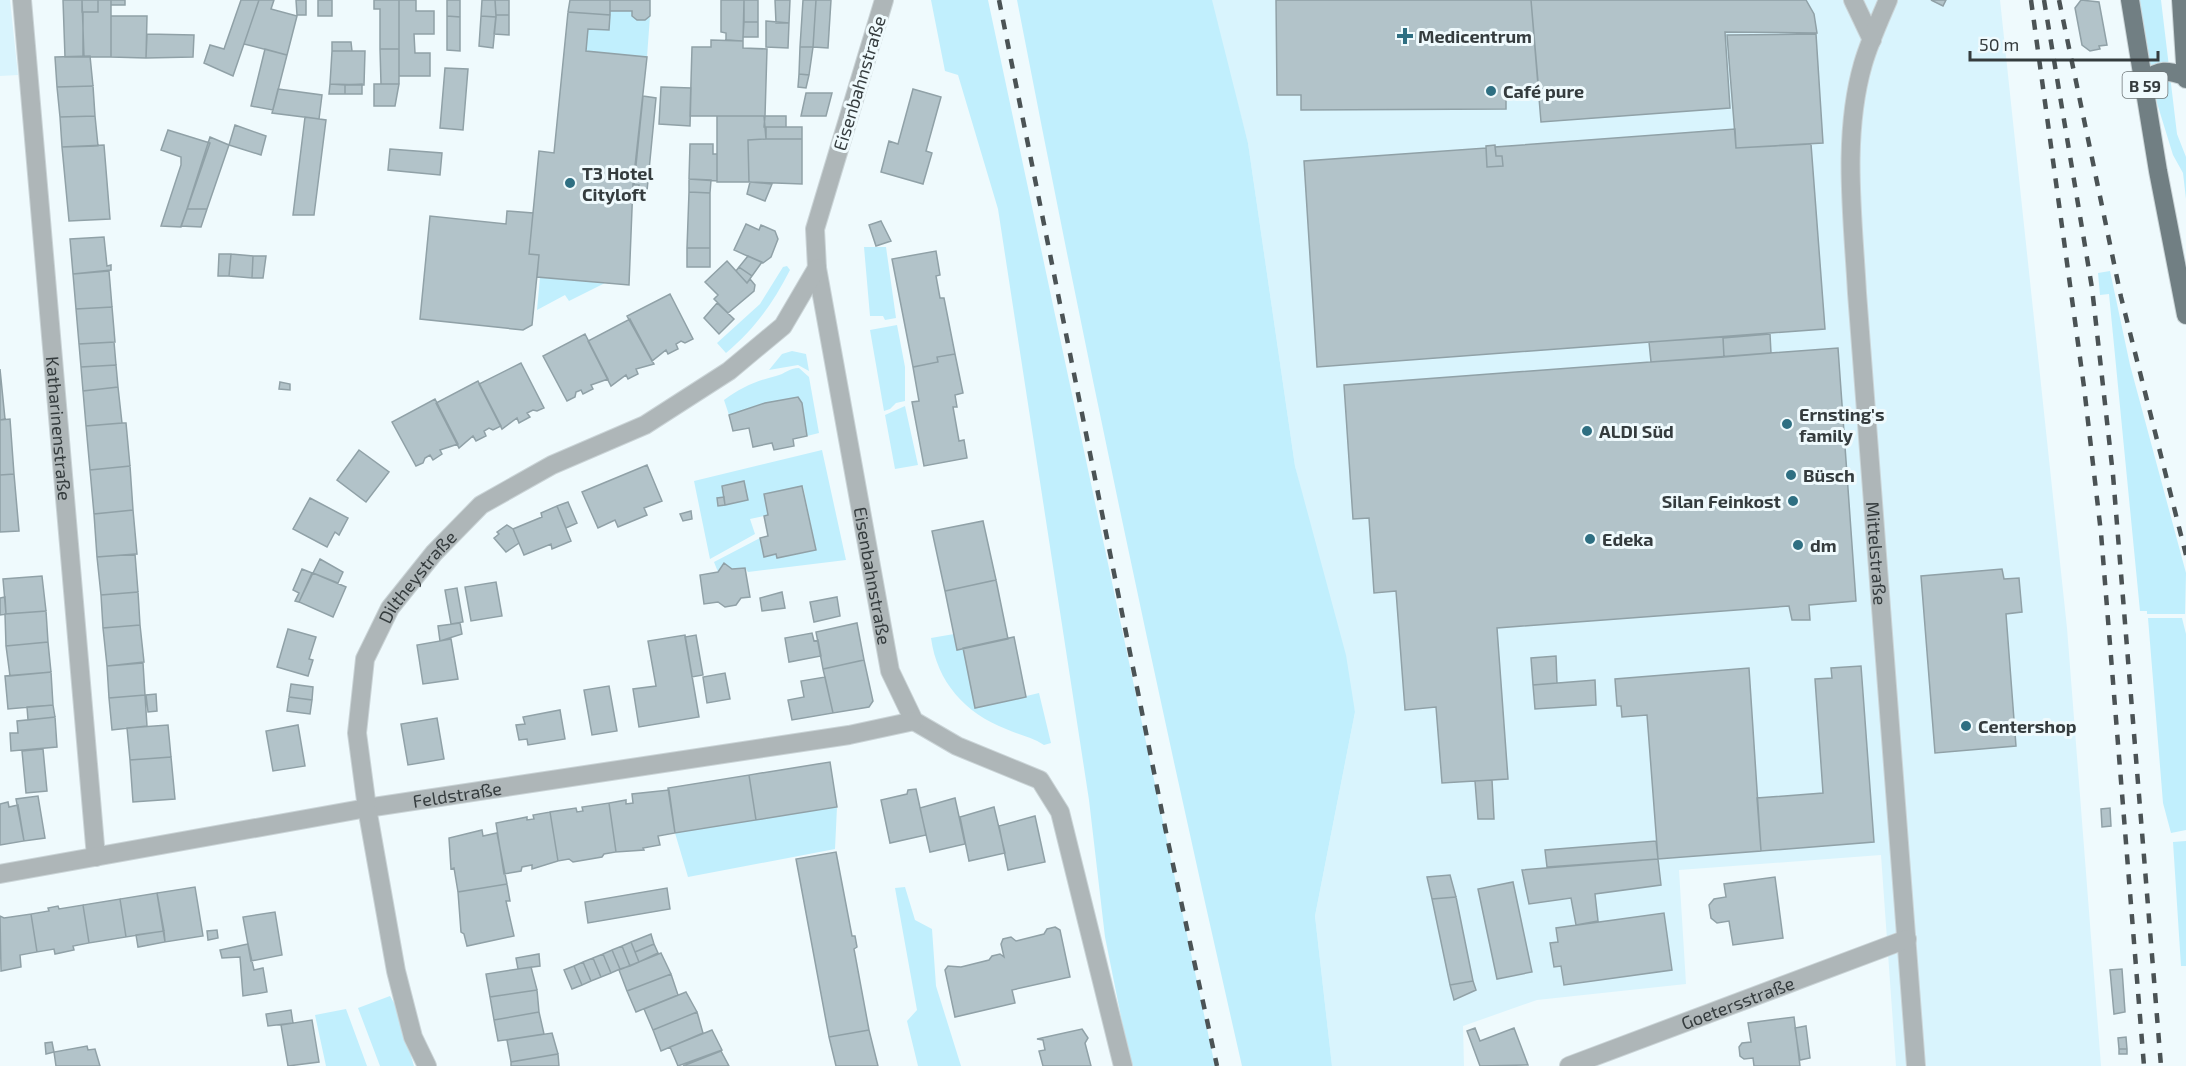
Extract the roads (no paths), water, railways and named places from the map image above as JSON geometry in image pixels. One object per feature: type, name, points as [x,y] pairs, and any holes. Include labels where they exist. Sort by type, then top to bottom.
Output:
[{"type":"main road","name":"B 59","points":[[2130,0],[2186,315]]},
{"type":"main road","name":"B 59","points":[[2181,0],[2186,78]]},
{"type":"main road","points":[[2144,81],[2157,71],[2167,70],[2186,78]]},
{"type":"street","name":"Katharinenstraße","points":[[22,0],[96,857]]},
{"type":"street","name":"Eisenbahnstraße","points":[[884,0],[815,229],[816,268],[890,671],[914,721]]},
{"type":"street","points":[[1853,0],[1872,40]]},
{"type":"street","name":"Mittelstraße","points":[[1888,0],[1863,65],[1851,141],[1851,189],[1916,1066]]},
{"type":"street","name":"Diltheystraße","points":[[427,1066],[413,1037],[396,971],[367,808],[357,733],[365,660],[390,608],[434,553],[481,506],[552,465],[645,425],[729,371],[783,326],[816,268]]},
{"type":"street","name":"Feldstraße","points":[[0,874],[367,808],[849,735],[914,721]]},
{"type":"street","points":[[914,721],[957,746],[1040,780],[1060,812],[1124,1066]]},
{"type":"street","name":"Goetersstraße","points":[[1569,1066],[1907,939]]},
{"type":"railway","points":[[999,0],[1167,837],[1217,1066]]},
{"type":"railway","points":[[2031,0],[2084,387],[2101,533],[2144,1066]]},
{"type":"railway","points":[[2044,0],[2092,288],[2113,475],[2161,1066]]},
{"type":"railway","points":[[2059,0],[2121,297],[2186,555]]},
{"type":"place","name":"Medicentrum","points":[[1405,36]]},
{"type":"place","name":"Café pure","points":[[1491,91]]},
{"type":"place","name":"T3 Hotel Cityloft","points":[[570,183]]},
{"type":"place","name":"Ernsting's family","points":[[1787,424]]},
{"type":"place","name":"ALDI Süd","points":[[1587,431]]},
{"type":"place","name":"Büsch","points":[[1791,475]]},
{"type":"place","name":"Silan Feinkost","points":[[1793,501]]},
{"type":"place","name":"Edeka","points":[[1590,539]]},
{"type":"place","name":"dm","points":[[1798,545]]},
{"type":"place","name":"Centershop","points":[[1966,726]]}]
